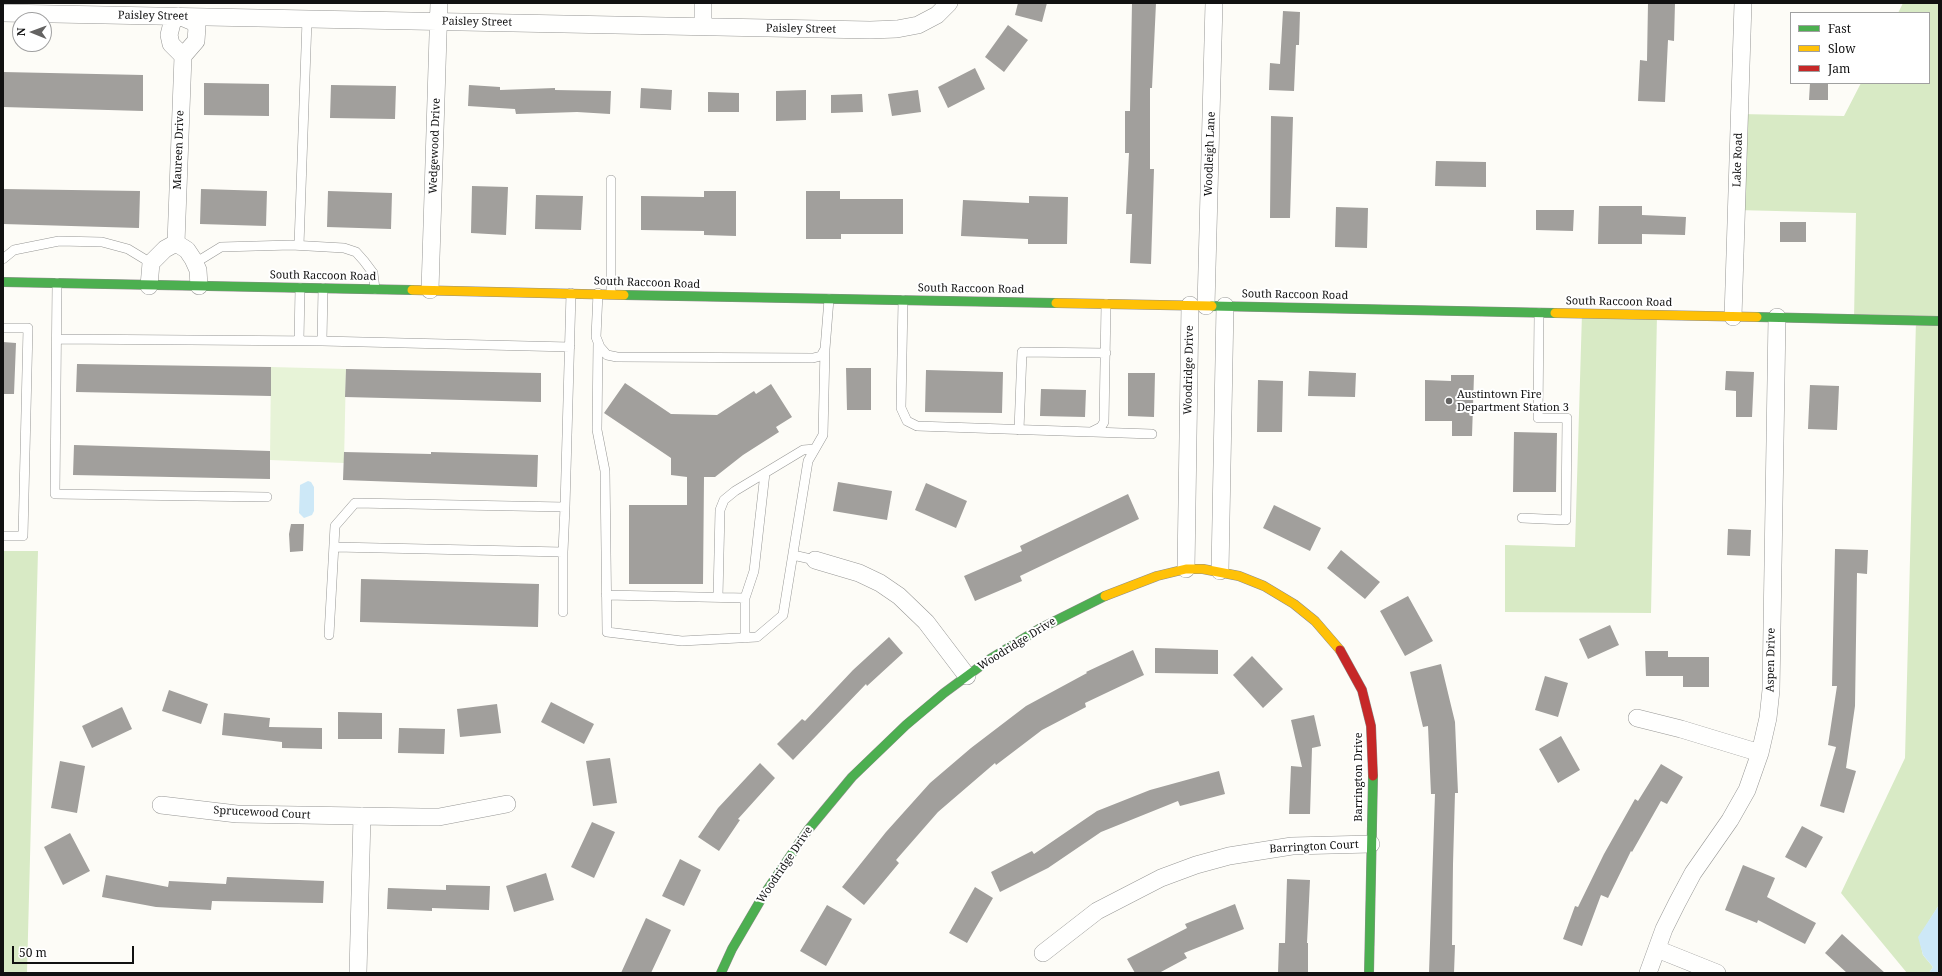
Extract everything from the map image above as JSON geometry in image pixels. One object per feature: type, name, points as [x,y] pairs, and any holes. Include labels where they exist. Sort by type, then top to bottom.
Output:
[{"type":"street","name":"Wedgewood Drive","points":[[430,290],[439,3]]},
{"type":"street","points":[[703,3],[703,26]]},
{"type":"street","name":"Woodleigh Lane","points":[[1198,305],[1214,3]]},
{"type":"street","name":"Lake Road","points":[[1733,317],[1743,3]]},
{"type":"street","name":"Paisley Street","points":[[3,13],[179,10],[307,20],[438,21],[897,30],[918,25],[929,20],[947,6]]},
{"type":"street","points":[[179,10],[197,27],[196,41],[183,56],[171,44],[169,35],[172,23],[179,10]]},
{"type":"street","name":"Maureen Drive","points":[[176,243],[183,56]]},
{"type":"street","points":[[150,286],[152,263],[165,249],[176,243],[187,250],[195,263],[198,270],[199,286]]},
{"type":"street","name":"South Raccoon Road","points":[[3,282],[1939,320]]},
{"type":"street","name":"Woodridge Drive","points":[[721,973],[732,949],[763,896],[808,830],[852,778],[906,725],[944,693],[990,659],[1039,629],[1114,592],[1157,576],[1186,569],[1198,305]]},
{"type":"street","points":[[1220,571],[1224,306]]},
{"type":"street","name":"Aspen Drive","points":[[1648,973],[1664,929],[1693,873],[1730,820],[1747,790],[1760,753],[1768,718],[1771,690],[1777,317]]},
{"type":"street","points":[[815,560],[859,573],[899,596],[926,622],[967,676]]},
{"type":"street","name":"Barrington Drive","points":[[1186,569],[1220,571],[1264,586],[1294,604],[1316,621],[1331,638],[1355,674],[1367,706],[1371,726],[1373,756],[1368,973]]},
{"type":"street","points":[[1637,718],[1681,729],[1760,753]]},
{"type":"street","name":"Sprucewood Court","points":[[162,805],[237,814],[439,817],[507,804]]},
{"type":"street","points":[[358,973],[362,816]]},
{"type":"street","name":"Barrington Court","points":[[1043,953],[1097,911],[1161,878],[1196,865],[1229,856],[1284,847],[1371,844]]},
{"type":"street","points":[[1657,949],[1717,973]]},
{"type":"lane","points":[[299,245],[307,20]]},
{"type":"lane","points":[[611,180],[611,294]]},
{"type":"lane","points":[[3,259],[14,250],[59,241],[102,242],[128,249],[152,263]]},
{"type":"lane","points":[[195,263],[222,247],[299,245],[344,248],[356,252],[373,273],[375,289]]},
{"type":"lane","points":[[57,284],[55,494],[267,497]]},
{"type":"lane","points":[[299,341],[300,288]]},
{"type":"lane","points":[[322,341],[323,288]]},
{"type":"lane","points":[[563,612],[563,552],[571,293]]},
{"type":"lane","points":[[598,293],[596,337],[600,347],[607,355],[617,357],[813,358],[821,356],[826,349]]},
{"type":"lane","points":[[598,342],[597,430],[605,471],[606,632],[682,641],[757,637],[783,614],[808,461],[823,435],[829,299]]},
{"type":"lane","points":[[903,300],[902,408],[907,421],[917,426],[1152,434]]},
{"type":"lane","points":[[1091,432],[1101,427],[1104,422],[1106,304]]},
{"type":"lane","points":[[1522,518],[1566,520],[1567,418],[1538,418],[1539,313]]},
{"type":"lane","points":[[3,328],[28,328],[23,536],[3,536]]},
{"type":"lane","points":[[57,339],[322,341],[570,347]]},
{"type":"lane","points":[[1019,430],[1022,352],[1106,353]]},
{"type":"lane","points":[[718,597],[720,510],[724,500],[803,450],[815,449]]},
{"type":"lane","points":[[745,638],[745,598],[754,571],[765,473]]},
{"type":"lane","points":[[329,635],[336,526],[354,503],[565,507]]},
{"type":"lane","points":[[335,547],[563,552]]},
{"type":"lane","points":[[793,555],[815,560]]},
{"type":"lane","points":[[606,595],[745,598]]},
{"type":"green space","points":[[1903,3],[1939,3],[1939,905],[1919,937],[1923,955],[1933,967],[1929,973],[1907,973],[1841,893],[1905,758],[1916,320],[1854,319],[1856,213],[1736,210],[1739,114],[1844,116],[1860,84],[1930,84],[1930,12],[1898,12]]},
{"type":"green space","points":[[1582,313],[1657,315],[1651,613],[1505,612],[1505,545],[1575,547]]},
{"type":"green space","points":[[271,367],[346,369],[344,463],[270,460]]},
{"type":"green space","points":[[3,551],[38,551],[27,973],[3,973]]},
{"type":"water","points":[[308,481],[311,482],[314,487],[314,511],[312,515],[304,518],[299,513],[300,485]]},
{"type":"water","points":[[1939,905],[1939,973],[1929,973],[1933,967],[1923,955],[1918,937]]},
{"type":"building","points":[[1018,3],[1047,3],[1042,22],[1015,15]]},
{"type":"building","points":[[1132,3],[1156,3],[1152,88],[1150,88],[1150,169],[1154,169],[1151,264],[1130,263],[1132,214],[1126,214],[1129,153],[1125,153],[1125,111],[1130,111]]},
{"type":"building","points":[[1648,3],[1675,3],[1674,41],[1668,40],[1665,102],[1638,101],[1640,60],[1647,61]]},
{"type":"building","points":[[1283,11],[1300,12],[1299,45],[1296,45],[1294,91],[1269,90],[1270,63],[1280,64]]},
{"type":"building","points":[[1008,25],[1028,40],[1004,72],[985,57]]},
{"type":"building","points":[[975,68],[985,89],[948,108],[938,87]]},
{"type":"building","points":[[3,72],[143,75],[143,111],[3,107]]},
{"type":"building","points":[[204,83],[269,84],[269,116],[204,115]]},
{"type":"building","points":[[1810,84],[1828,84],[1828,100],[1809,100]]},
{"type":"building","points":[[331,85],[396,86],[395,119],[330,118]]},
{"type":"building","points":[[469,85],[500,87],[500,90],[555,88],[555,90],[611,91],[610,114],[577,112],[516,114],[515,109],[468,106]]},
{"type":"building","points":[[641,88],[672,90],[671,110],[640,108]]},
{"type":"building","points":[[806,90],[806,120],[776,121],[776,91]]},
{"type":"building","points":[[918,90],[921,112],[892,116],[888,94]]},
{"type":"building","points":[[708,92],[739,93],[739,112],[708,112]]},
{"type":"building","points":[[862,94],[863,112],[831,113],[831,95]]},
{"type":"building","points":[[1271,116],[1293,117],[1290,218],[1270,218]]},
{"type":"building","points":[[1436,161],[1486,162],[1486,187],[1435,186]]},
{"type":"building","points":[[472,186],[508,187],[506,235],[471,233]]},
{"type":"building","points":[[3,189],[140,191],[139,228],[3,224]]},
{"type":"building","points":[[201,189],[267,191],[266,226],[200,224]]},
{"type":"building","points":[[328,191],[392,193],[391,229],[327,227]]},
{"type":"building","points":[[704,191],[736,191],[736,236],[704,235],[704,231],[641,230],[641,196],[704,197]]},
{"type":"building","points":[[806,191],[840,191],[840,199],[903,199],[903,234],[841,234],[841,239],[806,239]]},
{"type":"building","points":[[536,195],[583,196],[581,230],[535,229]]},
{"type":"building","points":[[1029,196],[1068,197],[1067,244],[1028,244],[1028,239],[961,236],[963,200],[1029,203]]},
{"type":"building","points":[[1599,206],[1642,206],[1642,215],[1686,217],[1685,235],[1642,234],[1642,244],[1598,244]]},
{"type":"building","points":[[1336,207],[1368,208],[1367,248],[1335,247]]},
{"type":"building","points":[[1536,210],[1574,210],[1573,231],[1536,230]]},
{"type":"building","points":[[1780,222],[1806,222],[1806,242],[1780,242]]},
{"type":"building","points":[[3,342],[16,343],[14,394],[3,394]]},
{"type":"building","points":[[77,364],[271,367],[271,396],[76,392]]},
{"type":"building","points":[[846,368],[871,368],[871,410],[847,410]]},
{"type":"building","points":[[346,369],[541,373],[541,402],[345,397]]},
{"type":"building","points":[[926,370],[1003,372],[1002,413],[925,412]]},
{"type":"building","points":[[1309,371],[1356,373],[1355,397],[1308,396]]},
{"type":"building","points":[[1726,371],[1754,372],[1752,417],[1736,417],[1736,391],[1725,390]]},
{"type":"building","points":[[1128,373],[1155,373],[1154,417],[1128,416]]},
{"type":"building","name":"Austintown Fire Department Station 3","points":[[1451,375],[1474,375],[1472,436],[1452,436],[1452,421],[1425,421],[1425,380],[1451,381]]},
{"type":"building","points":[[1258,380],[1283,381],[1282,432],[1257,432]]},
{"type":"building","points":[[625,383],[671,414],[717,415],[754,391],[756,394],[771,384],[792,417],[776,427],[779,432],[743,455],[715,477],[704,477],[703,584],[629,584],[629,505],[687,505],[687,477],[671,475],[671,458],[604,413]]},
{"type":"building","points":[[1810,385],[1839,386],[1837,430],[1808,429]]},
{"type":"building","points":[[1041,389],[1086,390],[1085,417],[1040,416]]},
{"type":"building","points":[[1514,432],[1557,433],[1556,492],[1513,492]]},
{"type":"building","points":[[74,445],[270,451],[270,479],[73,475]]},
{"type":"building","points":[[344,452],[431,454],[431,452],[538,455],[537,487],[343,480]]},
{"type":"building","points":[[838,482],[892,491],[887,520],[833,511]]},
{"type":"building","points":[[926,483],[967,501],[956,528],[915,510]]},
{"type":"building","points":[[1128,494],[1139,519],[1020,576],[1022,581],[975,601],[964,576],[1022,551],[1020,546]]},
{"type":"building","points":[[1274,505],[1321,528],[1310,551],[1263,528]]},
{"type":"building","points":[[291,524],[304,524],[303,551],[290,552],[289,534]]},
{"type":"building","points":[[1728,529],[1751,530],[1750,556],[1727,555]]},
{"type":"building","points":[[1835,549],[1868,550],[1867,574],[1857,573],[1855,706],[1846,768],[1856,771],[1844,813],[1820,806],[1836,747],[1828,745],[1837,686],[1832,686]]},
{"type":"building","points":[[1341,550],[1380,582],[1365,599],[1327,568]]},
{"type":"building","points":[[361,579],[539,584],[538,627],[360,622]]},
{"type":"building","points":[[1408,596],[1433,641],[1405,656],[1380,611]]},
{"type":"building","points":[[1610,625],[1619,645],[1588,659],[1579,639]]},
{"type":"building","points":[[889,637],[903,653],[867,686],[866,684],[793,760],[777,744],[802,719],[805,721],[853,670]]},
{"type":"building","points":[[1155,648],[1218,650],[1218,674],[1155,673]]},
{"type":"building","points":[[1133,650],[1144,675],[1085,703],[1086,707],[1042,730],[996,765],[995,763],[938,812],[896,860],[899,863],[864,905],[842,887],[886,832],[930,783],[971,748],[1026,706],[1087,673],[1086,672]]},
{"type":"building","points":[[1645,651],[1668,651],[1668,657],[1709,657],[1709,687],[1683,687],[1683,676],[1646,676]]},
{"type":"building","points":[[1252,656],[1283,689],[1263,708],[1233,675]]},
{"type":"building","points":[[1441,664],[1455,722],[1458,793],[1455,793],[1453,864],[1452,945],[1455,945],[1454,973],[1429,973],[1435,794],[1431,794],[1428,726],[1423,727],[1410,672]]},
{"type":"building","points":[[1545,676],[1568,683],[1558,717],[1535,710]]},
{"type":"building","points":[[169,690],[208,704],[201,724],[162,711]]},
{"type":"building","points":[[551,702],[594,724],[584,744],[541,722]]},
{"type":"building","points":[[497,704],[501,733],[460,737],[457,709]]},
{"type":"building","points":[[122,707],[132,729],[92,748],[82,726]]},
{"type":"building","points":[[338,712],[382,713],[382,739],[338,739]]},
{"type":"building","points":[[224,713],[270,718],[269,727],[322,728],[322,749],[282,748],[282,742],[222,735]]},
{"type":"building","points":[[1314,715],[1321,746],[1312,748],[1310,814],[1289,814],[1291,766],[1302,767],[1291,720]]},
{"type":"building","points":[[399,728],[445,729],[444,754],[398,753]]},
{"type":"building","points":[[1561,736],[1580,770],[1558,783],[1539,749]]},
{"type":"building","points":[[610,758],[617,803],[593,806],[586,761]]},
{"type":"building","points":[[60,761],[85,766],[77,813],[51,808]]},
{"type":"building","points":[[760,763],[775,778],[738,819],[740,820],[719,851],[698,837],[718,808]]},
{"type":"building","points":[[1661,764],[1683,777],[1667,804],[1661,801],[1632,852],[1631,851],[1608,898],[1601,895],[1582,946],[1563,939],[1575,906],[1578,907],[1604,854],[1635,799],[1638,801]]},
{"type":"building","points":[[1219,771],[1225,794],[1180,806],[1178,801],[1101,832],[1048,868],[1000,892],[991,872],[1032,851],[1034,854],[1097,811],[1150,790]]},
{"type":"building","points":[[592,822],[615,832],[594,878],[571,867]]},
{"type":"building","points":[[1802,826],[1823,837],[1806,868],[1785,857]]},
{"type":"building","points":[[70,833],[90,871],[63,885],[44,847]]},
{"type":"building","points":[[680,859],[701,870],[684,906],[662,896]]},
{"type":"building","points":[[1743,865],[1775,878],[1767,897],[1816,923],[1805,944],[1758,920],[1757,923],[1725,910]]},
{"type":"building","points":[[546,873],[554,900],[514,912],[506,886]]},
{"type":"building","points":[[106,875],[168,887],[169,881],[226,884],[227,877],[324,881],[323,903],[212,901],[211,910],[156,907],[102,897]]},
{"type":"building","points":[[1287,879],[1310,880],[1307,943],[1308,973],[1278,973],[1279,943],[1285,943]]},
{"type":"building","points":[[446,885],[490,886],[489,910],[432,908],[432,911],[387,909],[388,888],[446,890]]},
{"type":"building","points":[[975,887],[993,898],[967,943],[949,933]]},
{"type":"building","points":[[1235,904],[1244,929],[1184,953],[1187,958],[1159,973],[1135,973],[1127,959],[1187,928],[1185,924]]},
{"type":"building","points":[[827,905],[852,919],[826,966],[800,951]]},
{"type":"building","points":[[646,918],[671,930],[651,973],[621,973]]},
{"type":"building","points":[[1842,934],[1885,973],[1847,973],[1825,953]]},
{"type":"traffic: fast","points":[[3,282],[412,290]]},
{"type":"traffic: fast","points":[[624,295],[1056,303]]},
{"type":"traffic: fast","points":[[1212,306],[1555,313]]},
{"type":"traffic: fast","points":[[1757,317],[1939,321]]},
{"type":"traffic: fast","points":[[721,973],[732,949],[763,896],[808,830],[852,777],[906,725],[944,693],[990,659],[1039,629],[1105,596]]},
{"type":"traffic: fast","points":[[1369,973],[1373,776]]},
{"type":"traffic: slow","points":[[412,290],[624,295]]},
{"type":"traffic: slow","points":[[1056,303],[1212,306]]},
{"type":"traffic: slow","points":[[1555,313],[1757,317]]},
{"type":"traffic: slow","points":[[1105,596],[1157,576],[1186,569],[1203,569],[1239,576],[1264,586],[1294,604],[1315,621],[1340,650]]},
{"type":"traffic: jam","points":[[1340,650],[1362,690],[1371,726],[1373,776]]},
{"type":"place","name":"Austintown Fire Department Station 3","points":[[1449,401]]}]
